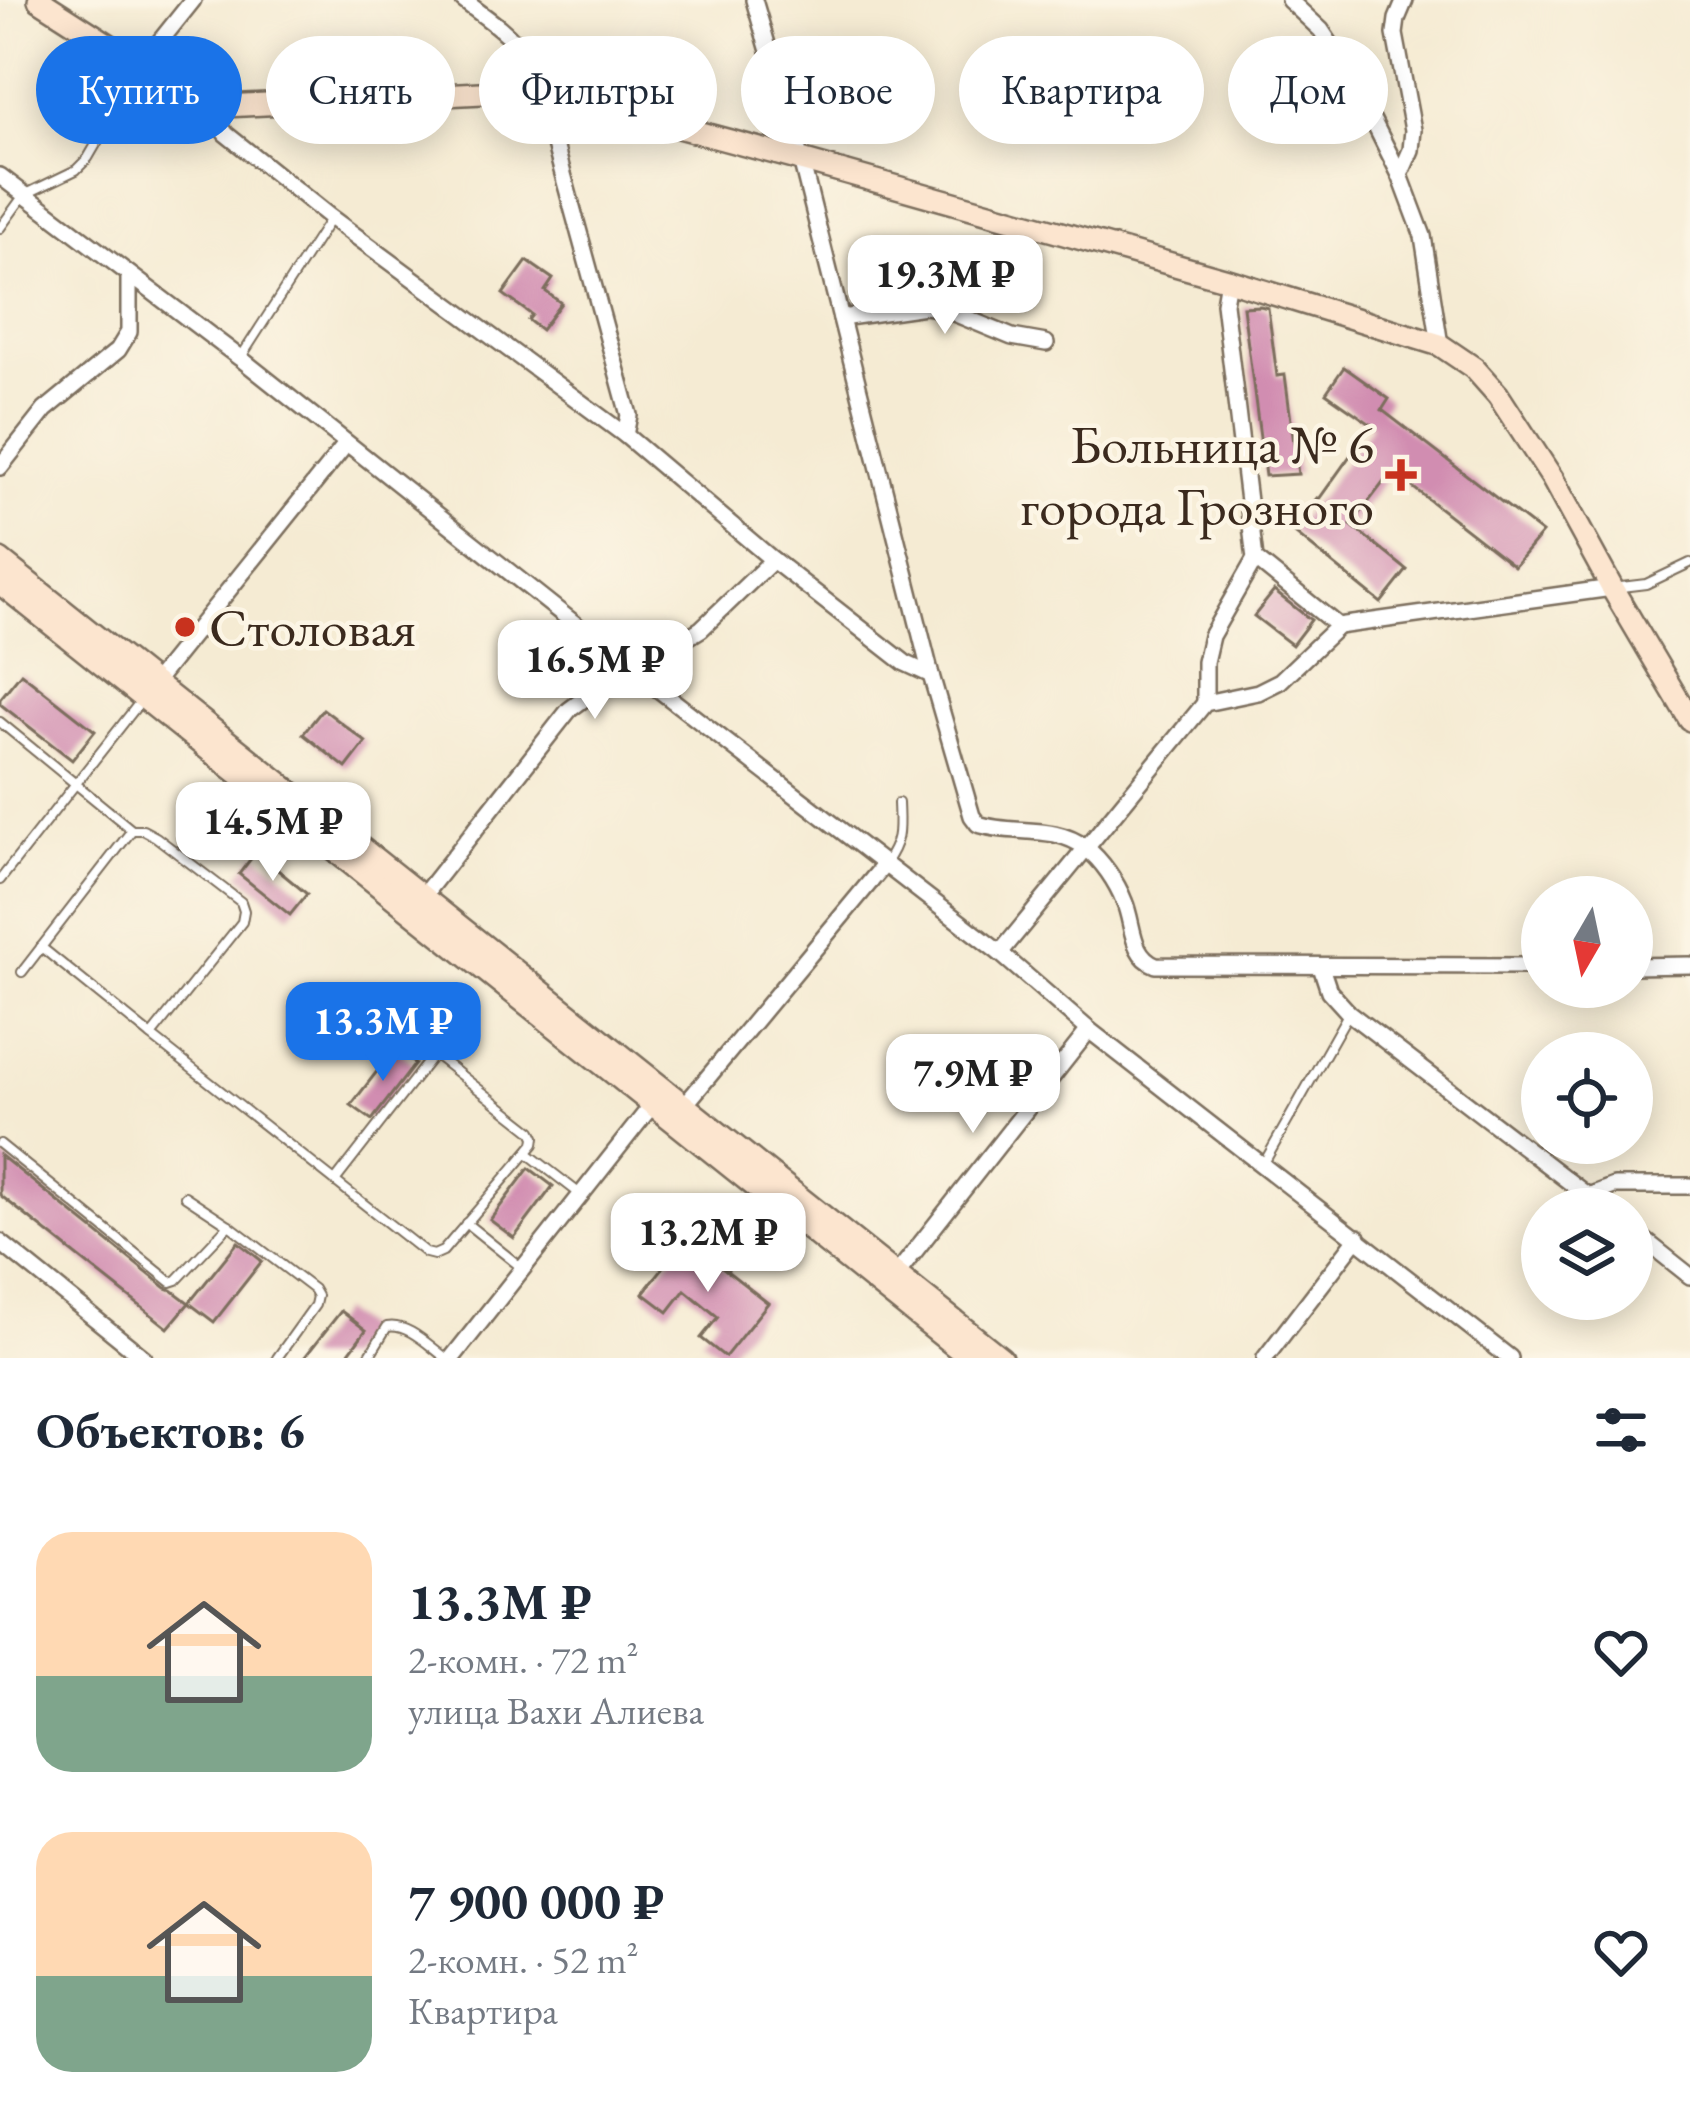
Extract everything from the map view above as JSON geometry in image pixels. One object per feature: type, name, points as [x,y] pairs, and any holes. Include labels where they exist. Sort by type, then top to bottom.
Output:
[{"type":"main road","points":[[40,0],[96,36]]},
{"type":"main road","points":[[242,105],[479,93]]},
{"type":"main road","points":[[717,138],[1228,280],[1440,345],[1474,368],[1498,395],[1552,478],[1690,721]]},
{"type":"main road","points":[[0,560],[148,691],[652,1105],[970,1358]]},
{"type":"main road","points":[[0,584],[422,897],[1001,1358]]},
{"type":"street","points":[[164,36],[193,0]]},
{"type":"street","points":[[463,0],[510,36]]},
{"type":"street","points":[[754,0],[800,160],[931,675],[978,824],[1058,833],[1088,849],[1124,902],[1138,952],[1156,965],[1521,966]]},
{"type":"street","points":[[1288,0],[1321,30],[1347,69],[1400,175],[1423,236],[1440,345]]},
{"type":"street","points":[[1400,175],[1411,150],[1413,130],[1395,34],[1405,0]]},
{"type":"street","points":[[239,144],[625,435],[904,663],[931,675]]},
{"type":"street","points":[[555,144],[629,415],[625,435]]},
{"type":"street","points":[[0,176],[240,358],[1510,1358]]},
{"type":"street","points":[[0,467],[46,410],[118,350],[129,332],[129,274]]},
{"type":"street","points":[[1000,953],[1205,703],[1205,662],[1211,636],[1256,559],[1224,303],[1228,280]]},
{"type":"street","points":[[841,318],[925,306],[1046,344]]},
{"type":"street","points":[[148,691],[346,444]]},
{"type":"street","points":[[1256,559],[1338,626]]},
{"type":"street","points":[[422,897],[569,710],[628,666],[700,629],[773,560]]},
{"type":"street","points":[[1205,703],[1258,692],[1280,681],[1338,626],[1612,588]]},
{"type":"street","points":[[684,1106],[885,864]]},
{"type":"street","points":[[1653,965],[1690,965]]},
{"type":"street","points":[[1321,967],[1328,991],[1348,1013],[1578,1188]]},
{"type":"street","points":[[896,1274],[1089,1030]]},
{"type":"street","points":[[449,1358],[652,1105]]},
{"type":"street","points":[[1609,1188],[1690,1186]]},
{"type":"street","points":[[1265,1358],[1358,1238]]},
{"type":"street","points":[[0,1242],[144,1358]]},
{"type":"street","points":[[1653,1247],[1690,1276]]},
{"type":"lane","points":[[0,228],[24,195],[76,170],[96,144]]},
{"type":"lane","points":[[240,358],[330,217]]},
{"type":"lane","points":[[1612,588],[1646,584],[1690,562]]},
{"type":"lane","points":[[0,880],[148,691]]},
{"type":"lane","points":[[0,722],[132,830],[156,836],[241,902],[242,922],[151,1036]]},
{"type":"lane","points":[[885,864],[897,845],[898,803]]},
{"type":"lane","points":[[22,972],[132,830]]},
{"type":"lane","points":[[41,947],[434,1255],[443,1251],[534,1144],[535,1137],[416,1040]]},
{"type":"lane","points":[[1264,1164],[1348,1013]]},
{"type":"lane","points":[[335,1181],[434,1054]]},
{"type":"lane","points":[[0,1144],[171,1282],[229,1225]]},
{"type":"lane","points":[[526,1153],[581,1195]]},
{"type":"lane","points":[[184,1196],[313,1288],[315,1305],[277,1358]]},
{"type":"lane","points":[[466,1223],[523,1269]]},
{"type":"lane","points":[[368,1358],[388,1327],[395,1324],[449,1358]]},
{"type":"building","points":[[527,261],[553,279],[545,291],[561,303],[541,330],[528,320],[532,315],[503,294]]},
{"type":"building","points":[[1243,307],[1268,308],[1277,376],[1285,375],[1298,474],[1265,476]]},
{"type":"building","points":[[1344,367],[1389,399],[1382,410],[1542,533],[1514,566],[1392,471],[1351,525],[1407,570],[1381,603],[1291,530],[1372,425],[1326,393]]},
{"type":"building","points":[[1274,591],[1311,620],[1292,645],[1254,616]]},
{"type":"building","points":[[21,673],[95,731],[72,760],[0,704]]},
{"type":"building","points":[[323,709],[366,742],[346,768],[303,734]]},
{"type":"building","points":[[256,852],[307,894],[290,915],[239,874]]},
{"type":"building","points":[[395,1048],[415,1064],[372,1120],[351,1105]]},
{"type":"building","points":[[0,1155],[189,1303],[168,1328],[0,1195]]},
{"type":"building","points":[[529,1168],[553,1186],[514,1238],[490,1220]]},
{"type":"building","points":[[686,1239],[768,1303],[725,1357],[701,1338],[718,1317],[685,1290],[668,1312],[643,1293]]},
{"type":"building","points":[[238,1242],[262,1261],[214,1322],[189,1303]]},
{"type":"building","points":[[341,1311],[366,1330],[345,1358],[304,1358]]},
{"type":"place","name":"Больница № 6 города Грозного","points":[[1401,475]]},
{"type":"place","name":"Столовая","points":[[185,627]]}]
